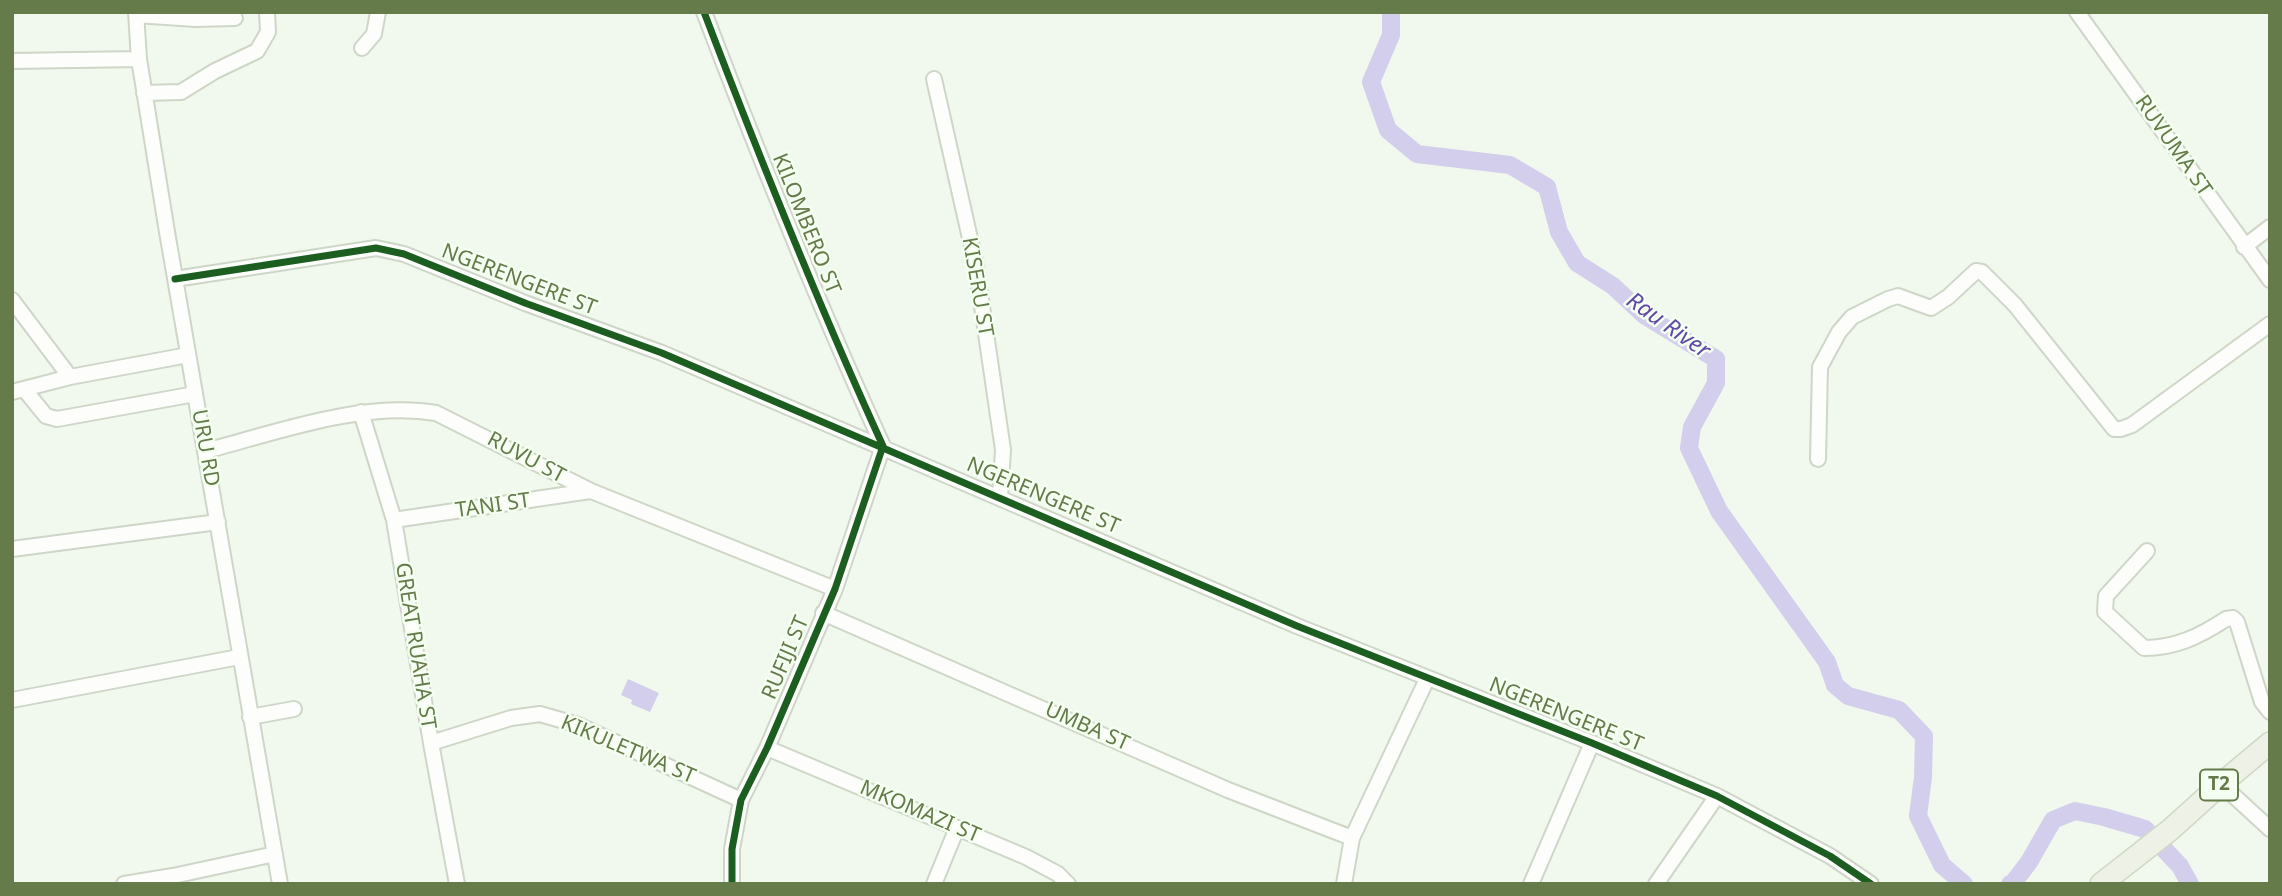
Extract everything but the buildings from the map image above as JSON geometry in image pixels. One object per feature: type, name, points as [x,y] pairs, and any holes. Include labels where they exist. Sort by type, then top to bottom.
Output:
[{"type":"highway","name":"T2","points":[[2101,884],[2171,830],[2270,743]]},
{"type":"street","points":[[144,93],[181,92],[215,71],[245,59],[257,51],[268,32],[267,12]]},
{"type":"street","points":[[362,48],[374,34],[378,12]]},
{"type":"street","name":"KILOMBERO ST","points":[[704,12],[774,196],[883,446]]},
{"type":"street","name":"RUVUMA ST","points":[[2077,12],[2270,280]]},
{"type":"street","points":[[136,14],[194,19],[235,18]]},
{"type":"street","name":"URU RD","points":[[136,14],[144,93],[280,884]]},
{"type":"street","points":[[12,61],[139,59]]},
{"type":"street","name":"KISERU ST","points":[[934,79],[976,265],[1003,450],[1000,497]]},
{"type":"street","points":[[2244,247],[2270,227]]},
{"type":"street","name":"NGERENGERE ST","points":[[175,279],[376,248],[404,254],[525,303],[662,353],[1297,626],[1592,743],[1717,796],[1830,856],[1871,884]]},
{"type":"street","points":[[1818,459],[1820,367],[1839,332],[1852,317],[1898,296],[1931,308],[1948,297],[1976,271],[1982,272],[2015,305],[2114,429],[2132,425],[2270,324]]},
{"type":"street","points":[[12,300],[70,377]]},
{"type":"street","points":[[18,390],[70,377],[188,355]]},
{"type":"street","points":[[18,390],[46,416],[57,419],[195,394]]},
{"type":"street","name":"RUVU ST","points":[[205,451],[361,412],[410,409],[436,412],[591,491],[835,589]]},
{"type":"street","name":"GREAT RUAHA ST","points":[[361,412],[394,520],[457,884]]},
{"type":"street","name":"RUFIJI ST","points":[[732,884],[732,849],[741,800],[767,748],[835,589],[883,446]]},
{"type":"street","name":"TANI ST","points":[[394,520],[591,491]]},
{"type":"street","points":[[12,549],[218,522]]},
{"type":"street","points":[[2147,551],[2106,596],[2105,612],[2144,648],[2162,648],[2186,642],[2226,619],[2233,618],[2237,622],[2262,702],[2270,712]]},
{"type":"street","name":"UMBA ST","points":[[823,613],[1228,790],[1352,838]]},
{"type":"street","points":[[12,700],[239,657]]},
{"type":"street","points":[[1344,884],[1352,838],[1427,679]]},
{"type":"street","points":[[250,717],[294,709]]},
{"type":"street","name":"KIKULETWA ST","points":[[431,743],[511,718],[540,714],[578,725],[741,800]]},
{"type":"street","points":[[1531,884],[1592,743]]},
{"type":"street","name":"MKOMAZI ST","points":[[767,748],[1026,857],[1058,874],[1068,884]]},
{"type":"street","points":[[2221,784],[2270,829]]},
{"type":"street","points":[[1656,884],[1717,796]]},
{"type":"street","points":[[934,884],[957,828]]},
{"type":"street","points":[[124,884],[275,854]]},
{"type":"shaded area","points":[[628,679],[659,693],[650,712],[631,704],[632,700],[621,695]]},
{"type":"waterway","name":"Rau River","points":[[1391,12],[1391,35],[1371,82],[1388,130],[1417,154],[1510,165],[1547,187],[1559,232],[1577,263],[1613,286],[1644,315],[1716,359],[1716,383],[1692,427],[1689,448],[1719,511],[1827,662],[1835,685],[1848,696],[1899,710],[1924,736],[1918,816],[1942,865],[1964,884]]},
{"type":"waterway","name":"Rau River","points":[[2010,884],[2029,862],[2053,820],[2075,811],[2145,829],[2180,866],[2190,884]]},
{"type":"cycle path","points":[[704,12],[790,231],[883,446],[835,589],[767,748],[741,800],[732,849],[732,884]]},
{"type":"cycle path","points":[[175,279],[376,248],[404,254],[525,303],[662,353],[1297,626],[1592,743],[1717,796],[1830,856],[1871,884]]}]
